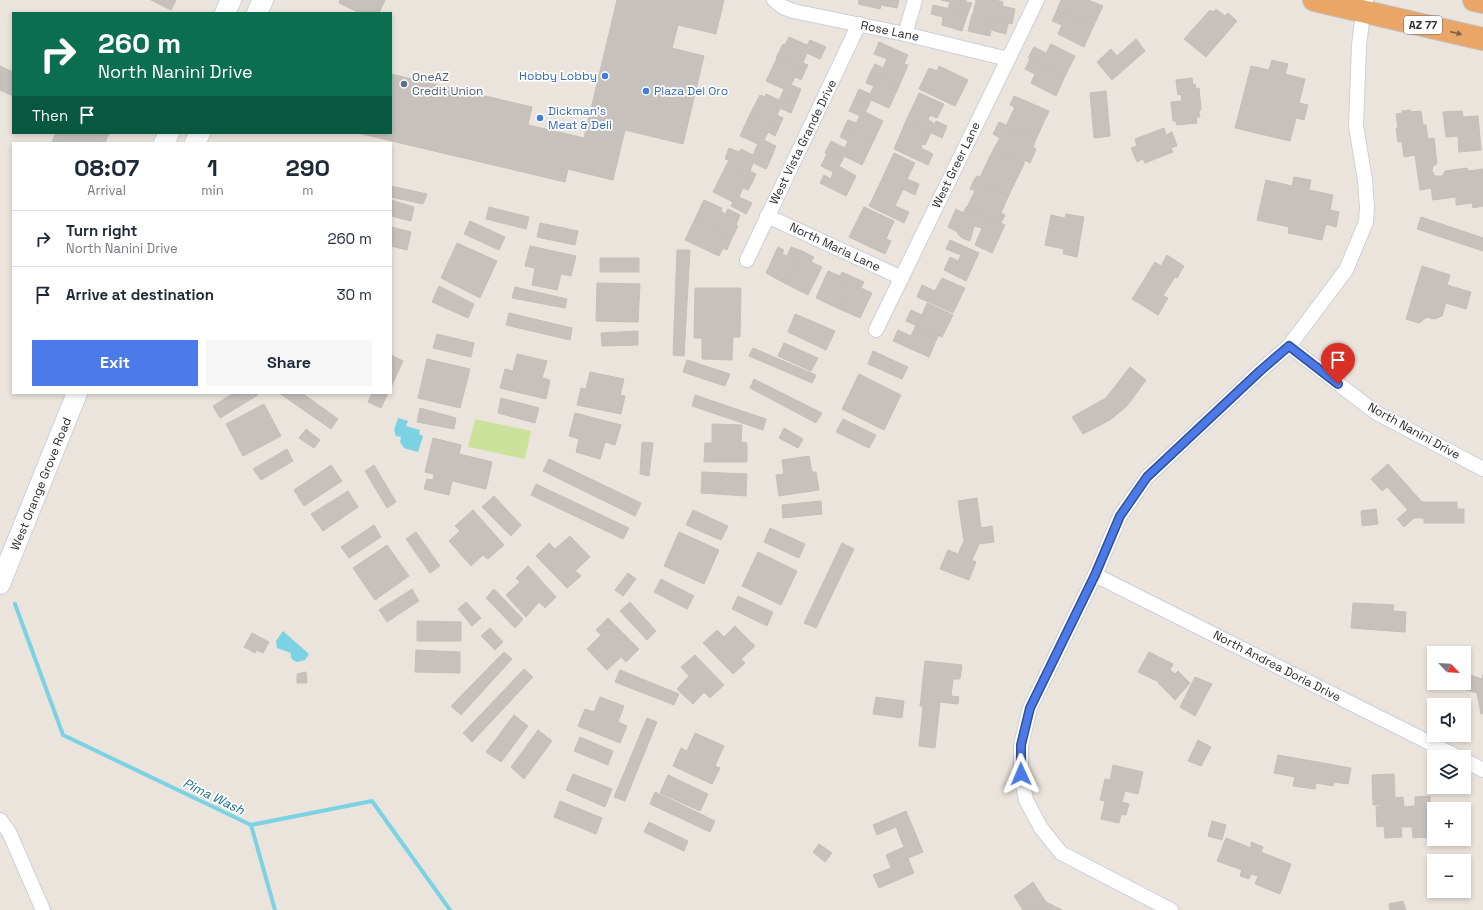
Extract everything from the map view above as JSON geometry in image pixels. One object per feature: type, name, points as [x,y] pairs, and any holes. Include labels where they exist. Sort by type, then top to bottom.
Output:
[{"type":"highway","name":"AZ 77","points":[[1314,0],[1364,6],[1483,39]]},
{"type":"highway","points":[[1474,0],[1483,2]]},
{"type":"main road","points":[[225,12],[231,0]]},
{"type":"main road","points":[[257,12],[263,0]]},
{"type":"main road","name":"West Orange Grove Road","points":[[1,578],[78,394]]},
{"type":"street","name":"Rose Lane","points":[[774,0],[783,7],[793,11],[905,34],[1008,58]]},
{"type":"street","points":[[905,34],[915,0]]},
{"type":"street","name":"West Greer Lane","points":[[876,330],[1037,0]]},
{"type":"street","points":[[1171,910],[1061,853],[1041,828],[1026,800],[1021,774],[1021,745],[1030,708],[1095,575],[1120,516],[1147,477],[1260,371],[1289,346],[1346,270],[1366,222],[1367,207],[1365,186],[1356,126],[1359,46],[1364,6]]},
{"type":"street","name":"West Vista Grande Drive","points":[[747,260],[859,24]]},
{"type":"street","name":"North Maria Lane","points":[[768,216],[902,278]]},
{"type":"street","name":"North Nanini Drive","points":[[1289,346],[1375,412],[1483,469]]},
{"type":"street","name":"North Andrea Doria Drive","points":[[1095,575],[1444,750]]},
{"type":"street","points":[[1471,764],[1483,770]]},
{"type":"street","points":[[0,820],[9,832],[43,910]]},
{"type":"green space","points":[[475,419],[531,431],[525,459],[468,447]]},
{"type":"water","points":[[398,418],[408,421],[406,426],[420,430],[419,434],[423,436],[418,452],[404,448],[400,442],[401,437],[396,436],[394,430]]},
{"type":"water","points":[[283,631],[309,654],[305,660],[296,662],[291,658],[291,653],[277,648],[276,641]]},
{"type":"building","points":[[151,0],[176,0],[171,10]]},
{"type":"building","points":[[340,0],[385,0],[379,12],[358,12],[339,3]]},
{"type":"building","name":"Plaza Del Oro","points":[[617,0],[724,0],[716,34],[678,25],[672,48],[704,56],[683,144],[625,130],[613,180],[568,169],[565,182],[362,134],[392,134],[392,74],[532,107],[528,125],[584,138]]},
{"type":"building","points":[[859,0],[899,0],[897,8],[881,5],[880,9],[858,4]]},
{"type":"building","points":[[941,0],[966,0],[966,2],[972,3],[968,13],[948,8],[950,2]]},
{"type":"building","points":[[976,0],[996,0],[1003,2],[1002,6],[1015,9],[1012,24],[973,14]]},
{"type":"building","points":[[1061,0],[1088,0],[1103,6],[1093,27],[1057,10]]},
{"type":"building","points":[[933,5],[968,13],[962,31],[942,25],[943,17],[931,14]]},
{"type":"building","points":[[1216,9],[1225,16],[1228,13],[1237,21],[1206,57],[1184,39],[1210,10],[1213,12]]},
{"type":"building","points":[[1057,10],[1093,27],[1084,47],[1058,34],[1062,25],[1052,21]]},
{"type":"building","points":[[972,14],[1008,23],[1006,34],[991,30],[990,36],[968,31]]},
{"type":"building","points":[[789,37],[807,45],[810,40],[826,47],[820,59],[807,53],[803,63],[808,65],[805,71],[776,58],[783,44],[785,45]]},
{"type":"building","points":[[1136,39],[1145,51],[1112,80],[1097,62],[1111,49],[1117,56]]},
{"type":"building","points":[[879,42],[908,55],[904,64],[908,65],[899,86],[870,73],[875,64],[883,68],[887,59],[874,54]]},
{"type":"building","points":[[1051,44],[1075,56],[1065,76],[1028,58],[1034,47],[1046,53]]},
{"type":"building","points":[[777,58],[805,71],[801,80],[795,77],[791,85],[801,89],[796,101],[782,94],[784,89],[766,81]]},
{"type":"building","points":[[1030,59],[1065,76],[1056,96],[1031,83],[1035,74],[1025,69]]},
{"type":"building","points":[[1272,60],[1288,64],[1285,74],[1305,79],[1299,103],[1308,105],[1304,120],[1296,118],[1290,141],[1235,128],[1251,66],[1269,70]]},
{"type":"building","points":[[0,66],[12,72],[12,96],[0,90]]},
{"type":"building","points":[[939,66],[968,80],[955,106],[919,89],[929,68],[937,71]]},
{"type":"building","points":[[870,73],[899,86],[889,108],[871,100],[869,105],[855,98],[859,89],[870,94],[874,86],[866,83]]},
{"type":"building","points":[[1192,78],[1193,85],[1195,84],[1196,89],[1199,88],[1201,109],[1199,112],[1200,117],[1196,117],[1197,123],[1177,125],[1176,121],[1173,121],[1171,102],[1182,101],[1181,94],[1178,95],[1176,80]]},
{"type":"building","points":[[1106,91],[1110,136],[1094,138],[1090,93]]},
{"type":"building","points":[[919,93],[944,104],[937,118],[930,115],[928,120],[935,124],[936,121],[947,126],[942,138],[906,121]]},
{"type":"building","points":[[766,94],[779,100],[782,94],[796,101],[791,113],[780,108],[777,115],[783,118],[779,127],[750,114],[760,95],[765,97]]},
{"type":"building","points":[[1014,96],[1049,111],[1036,139],[1006,126],[1015,107],[1010,105]]},
{"type":"building","points":[[855,98],[869,105],[865,112],[883,121],[873,142],[844,128],[848,120],[856,123],[860,116],[849,111]]},
{"type":"building","points":[[1410,110],[1410,112],[1421,111],[1423,125],[1426,125],[1428,139],[1434,138],[1437,164],[1433,166],[1432,171],[1435,176],[1442,176],[1445,171],[1467,168],[1468,171],[1483,169],[1483,206],[1473,208],[1472,203],[1456,205],[1456,197],[1433,200],[1431,188],[1420,190],[1415,155],[1404,157],[1402,142],[1398,142],[1396,128],[1398,128],[1396,114],[1402,113],[1402,111]]},
{"type":"building","points":[[1462,111],[1463,117],[1478,116],[1481,150],[1459,152],[1458,136],[1446,137],[1443,112]]},
{"type":"building","points":[[750,114],[779,127],[775,136],[768,132],[764,140],[776,146],[772,156],[756,148],[758,144],[740,136]]},
{"type":"building","points":[[906,121],[931,132],[925,145],[922,144],[921,148],[933,154],[928,165],[894,149]]},
{"type":"building","points":[[999,122],[1036,139],[1033,147],[1036,149],[1030,163],[1024,160],[1024,164],[993,150],[1000,138],[993,134]]},
{"type":"building","points":[[844,128],[873,142],[862,165],[844,156],[842,161],[825,153],[831,141],[845,148],[848,141],[840,137]]},
{"type":"building","points":[[1164,128],[1166,135],[1172,132],[1177,146],[1171,148],[1173,152],[1145,163],[1143,159],[1137,162],[1131,148],[1137,146],[1135,139]]},
{"type":"building","points":[[56,134],[109,134],[105,142],[52,142]]},
{"type":"building","points":[[729,148],[739,152],[741,149],[753,155],[756,148],[772,156],[766,169],[753,163],[750,171],[756,174],[753,181],[725,168],[729,160],[725,159]]},
{"type":"building","points":[[993,150],[1024,164],[1008,197],[974,180],[977,176],[980,177]]},
{"type":"building","points":[[894,153],[915,163],[907,179],[919,184],[915,195],[882,179]]},
{"type":"building","points":[[827,154],[842,161],[839,166],[856,176],[846,196],[820,183],[824,175],[831,179],[833,172],[821,166]]},
{"type":"building","points":[[725,168],[753,181],[748,190],[743,188],[739,197],[752,203],[746,214],[731,206],[733,202],[713,192]]},
{"type":"building","points":[[1294,177],[1311,180],[1309,190],[1333,195],[1330,210],[1339,212],[1336,227],[1326,224],[1322,240],[1288,233],[1289,227],[1257,220],[1266,180],[1292,186]]},
{"type":"building","points":[[882,179],[903,189],[895,206],[909,212],[904,223],[869,206]]},
{"type":"building","points":[[974,180],[1008,197],[1001,213],[1005,215],[1001,223],[967,207],[975,191],[970,189]]},
{"type":"building","points":[[392,186],[427,194],[423,204],[392,197]]},
{"type":"building","points":[[392,200],[414,207],[411,221],[392,216]]},
{"type":"building","points":[[704,200],[722,208],[721,211],[725,214],[728,209],[740,215],[736,225],[738,226],[732,238],[694,221]]},
{"type":"building","points":[[489,207],[529,217],[526,229],[486,219]]},
{"type":"building","points":[[864,207],[894,221],[886,239],[891,241],[885,254],[849,237]]},
{"type":"building","points":[[966,207],[1005,225],[992,253],[975,245],[982,228],[974,226],[970,241],[962,238],[957,233],[958,232],[948,227],[956,209],[963,213]]},
{"type":"building","points":[[1066,214],[1084,217],[1077,257],[1063,254],[1064,249],[1045,245],[1051,215],[1065,218]]},
{"type":"building","points":[[1421,217],[1483,238],[1483,251],[1417,229]]},
{"type":"building","points":[[470,221],[505,237],[499,250],[464,234]]},
{"type":"building","points":[[694,221],[732,238],[727,250],[723,248],[719,256],[685,240]]},
{"type":"building","points":[[540,223],[578,231],[575,245],[537,237]]},
{"type":"building","points":[[392,227],[411,232],[407,250],[392,246]]},
{"type":"building","points":[[950,240],[979,253],[966,281],[944,270],[950,257],[958,261],[961,255],[946,249]]},
{"type":"building","points":[[457,243],[497,261],[480,298],[441,278]]},
{"type":"building","points":[[530,246],[576,256],[571,276],[561,274],[557,290],[532,285],[535,268],[525,266]]},
{"type":"building","points":[[778,247],[784,250],[782,254],[787,256],[791,247],[802,251],[786,284],[766,273]]},
{"type":"building","points":[[677,250],[690,250],[684,356],[673,355]]},
{"type":"building","points":[[802,251],[814,257],[811,262],[822,267],[808,295],[786,284]]},
{"type":"building","points":[[1167,255],[1184,266],[1163,296],[1168,298],[1158,315],[1132,299],[1155,262],[1161,266]]},
{"type":"building","points":[[600,258],[639,258],[639,272],[600,272]]},
{"type":"building","points":[[1422,266],[1450,275],[1447,285],[1471,292],[1466,309],[1446,303],[1442,316],[1434,319],[1427,317],[1419,323],[1406,319]]},
{"type":"building","points":[[828,271],[840,276],[842,272],[851,276],[837,308],[816,298]]},
{"type":"building","points":[[851,276],[864,282],[861,288],[872,293],[860,318],[837,308]]},
{"type":"building","points":[[942,278],[965,288],[953,313],[917,297],[922,285],[935,291]]},
{"type":"building","points":[[597,283],[640,284],[638,322],[596,321]]},
{"type":"building","points":[[439,286],[474,304],[468,318],[432,302]]},
{"type":"building","points":[[515,287],[567,299],[565,308],[512,298]]},
{"type":"building","points":[[695,288],[741,288],[740,337],[733,337],[732,360],[702,359],[702,338],[694,338]]},
{"type":"building","points":[[927,303],[953,315],[942,337],[906,321],[911,310],[922,315]]},
{"type":"building","points":[[509,313],[572,328],[570,340],[506,325]]},
{"type":"building","points":[[795,314],[835,331],[826,350],[788,332]]},
{"type":"building","points":[[916,325],[938,336],[929,357],[893,341],[898,330],[911,336]]},
{"type":"building","points":[[638,331],[638,345],[602,346],[601,333]]},
{"type":"building","points":[[437,334],[474,343],[471,357],[433,348]]},
{"type":"building","points":[[784,343],[818,358],[811,371],[778,356]]},
{"type":"building","points":[[753,348],[816,375],[812,383],[749,356]]},
{"type":"building","points":[[873,351],[908,367],[902,379],[868,364]]},
{"type":"building","points":[[517,354],[547,361],[542,378],[550,380],[546,399],[500,388],[505,369],[513,371]]},
{"type":"building","points":[[392,356],[403,361],[392,385]]},
{"type":"building","points":[[427,359],[470,369],[460,408],[418,398]]},
{"type":"building","points":[[687,360],[730,374],[725,386],[683,372]]},
{"type":"building","points":[[1130,367],[1146,380],[1127,406],[1110,420],[1083,434],[1072,417],[1106,398]]},
{"type":"building","points":[[590,372],[624,379],[620,395],[625,396],[621,414],[577,405],[581,388],[586,389]]},
{"type":"building","points":[[859,374],[901,395],[884,430],[842,409]]},
{"type":"building","points":[[754,379],[822,413],[816,423],[750,388]]},
{"type":"building","points":[[232,394],[258,395],[220,418],[213,406]]},
{"type":"building","points":[[280,394],[303,394],[338,419],[331,429]]},
{"type":"building","points":[[372,394],[388,394],[381,408],[368,402]]},
{"type":"building","points":[[695,395],[766,419],[763,430],[692,406]]},
{"type":"building","points":[[501,398],[539,408],[535,423],[498,413]]},
{"type":"building","points":[[264,404],[281,436],[243,456],[226,424]]},
{"type":"building","points":[[420,408],[456,418],[454,429],[417,422]]},
{"type":"building","points":[[575,413],[621,425],[615,445],[605,442],[600,459],[576,452],[579,439],[569,436]]},
{"type":"building","points":[[843,419],[876,435],[869,448],[836,432]]},
{"type":"building","points":[[712,424],[742,425],[741,442],[747,443],[747,462],[704,462],[705,443],[712,443]]},
{"type":"building","points":[[784,428],[803,439],[798,448],[779,438]]},
{"type":"building","points":[[306,429],[320,440],[314,448],[299,438]]},
{"type":"building","points":[[433,438],[461,445],[459,454],[492,462],[486,489],[452,481],[449,495],[424,489],[427,479],[433,480],[434,474],[425,472]]},
{"type":"building","points":[[642,442],[653,443],[649,476],[640,474]]},
{"type":"building","points":[[287,449],[293,461],[261,480],[253,469]]},
{"type":"building","points":[[809,456],[812,472],[816,472],[819,490],[779,496],[776,475],[784,474],[782,460]]},
{"type":"building","points":[[549,459],[641,503],[635,516],[543,471]]},
{"type":"building","points":[[1388,464],[1422,502],[1457,502],[1457,509],[1464,509],[1464,523],[1424,523],[1424,518],[1414,518],[1404,527],[1397,519],[1408,510],[1387,487],[1382,491],[1371,479]]},
{"type":"building","points":[[331,465],[342,481],[304,506],[294,490]]},
{"type":"building","points":[[374,465],[396,502],[387,508],[365,471]]},
{"type":"building","points":[[702,472],[747,474],[746,496],[701,493]]},
{"type":"building","points":[[536,484],[629,528],[623,539],[531,495]]},
{"type":"building","points":[[348,491],[358,507],[323,531],[311,514]]},
{"type":"building","points":[[494,496],[521,525],[511,536],[482,507]]},
{"type":"building","points":[[977,498],[981,528],[992,526],[994,542],[979,544],[972,560],[976,562],[969,580],[940,569],[948,550],[958,554],[964,541],[958,501]]},
{"type":"building","points":[[821,501],[822,514],[783,518],[782,505]]},
{"type":"building","points":[[1376,509],[1378,524],[1362,526],[1361,511]]},
{"type":"building","points":[[473,510],[504,545],[488,559],[483,555],[471,566],[449,541],[460,531],[455,526]]},
{"type":"building","points":[[693,510],[728,526],[721,540],[686,525]]},
{"type":"building","points":[[374,525],[381,537],[349,558],[341,547]]},
{"type":"building","points":[[770,528],[805,544],[799,558],[764,542]]},
{"type":"building","points":[[416,532],[440,566],[430,573],[406,539]]},
{"type":"building","points":[[679,532],[719,550],[704,584],[664,566]]},
{"type":"building","points":[[570,536],[590,557],[575,571],[581,576],[567,588],[536,556],[549,543],[555,549]]},
{"type":"building","points":[[842,543],[854,549],[816,628],[804,623]]},
{"type":"building","points":[[387,545],[409,576],[375,600],[353,568]]},
{"type":"building","points":[[758,552],[797,571],[781,605],[742,586]]},
{"type":"building","points":[[528,566],[556,597],[545,608],[539,602],[526,617],[506,595],[520,582],[516,578]]},
{"type":"building","points":[[628,573],[636,579],[623,596],[615,590]]},
{"type":"building","points":[[661,579],[694,596],[687,609],[654,592]]},
{"type":"building","points":[[412,589],[419,601],[387,622],[379,610]]},
{"type":"building","points":[[494,589],[523,619],[515,628],[486,598]]},
{"type":"building","points":[[738,596],[773,612],[767,626],[732,609]]},
{"type":"building","points":[[466,602],[481,618],[472,626],[458,609]]},
{"type":"building","points":[[630,602],[656,631],[647,640],[620,611]]},
{"type":"building","points":[[1353,603],[1394,605],[1393,611],[1406,612],[1405,632],[1351,628]]},
{"type":"building","points":[[608,618],[639,649],[626,662],[621,657],[607,670],[587,649],[601,635],[596,630]]},
{"type":"building","points":[[417,621],[461,622],[461,641],[417,641]]},
{"type":"building","points":[[735,626],[755,646],[741,659],[745,663],[733,674],[703,643],[717,630],[724,637]]},
{"type":"building","points":[[490,628],[503,642],[495,650],[481,636]]},
{"type":"building","points":[[252,633],[269,642],[263,653],[256,650],[255,653],[244,647]]},
{"type":"building","points":[[416,650],[460,652],[460,673],[415,672]]},
{"type":"building","points":[[504,652],[512,659],[461,715],[451,706]]},
{"type":"building","points":[[1149,652],[1173,664],[1170,670],[1175,674],[1178,671],[1190,683],[1175,700],[1158,683],[1159,682],[1138,672]]},
{"type":"building","points":[[695,655],[724,685],[710,698],[704,692],[693,704],[677,689],[689,676],[681,667]]},
{"type":"building","points":[[925,661],[962,665],[960,679],[953,679],[951,696],[959,697],[958,704],[940,702],[935,748],[919,746],[923,706],[920,706]]},
{"type":"building","points":[[524,669],[533,677],[472,742],[463,733]]},
{"type":"building","points":[[620,670],[679,694],[674,705],[615,682]]},
{"type":"building","points":[[306,672],[307,683],[297,683],[297,674]]},
{"type":"building","points":[[1471,675],[1482,679],[1483,675],[1483,713],[1481,714],[1477,693],[1467,690],[1471,690]]},
{"type":"building","points":[[1195,677],[1212,684],[1195,716],[1180,707]]},
{"type":"building","points":[[600,697],[624,706],[618,722],[627,726],[620,743],[578,726],[585,709],[594,712]]},
{"type":"building","points":[[876,697],[904,701],[902,718],[873,714]]},
{"type":"building","points":[[514,715],[528,726],[501,762],[486,752]]},
{"type":"building","points":[[647,718],[657,722],[625,801],[614,797]]},
{"type":"building","points":[[538,730],[552,741],[524,779],[511,767]]},
{"type":"building","points":[[695,733],[724,746],[715,766],[720,768],[712,784],[673,766],[681,748],[687,751]]},
{"type":"building","points":[[580,737],[613,751],[608,765],[574,751]]},
{"type":"building","points":[[1198,740],[1211,747],[1201,766],[1188,761]]},
{"type":"building","points":[[1278,755],[1351,768],[1348,784],[1334,782],[1333,786],[1316,783],[1315,789],[1293,786],[1295,777],[1274,773]]},
{"type":"building","points":[[1113,765],[1143,772],[1138,794],[1125,791],[1122,802],[1129,804],[1126,815],[1121,814],[1119,823],[1101,819],[1105,801],[1100,800],[1105,779],[1110,780]]},
{"type":"building","points":[[573,774],[612,789],[605,807],[566,790]]},
{"type":"building","points":[[1394,774],[1395,798],[1403,797],[1404,807],[1415,806],[1415,797],[1430,796],[1430,802],[1427,802],[1427,837],[1413,838],[1412,827],[1401,827],[1402,837],[1385,838],[1384,826],[1377,827],[1376,806],[1381,806],[1381,804],[1373,805],[1372,775]]},
{"type":"building","points":[[668,775],[708,794],[700,811],[660,793]]},
{"type":"building","points":[[655,792],[715,821],[710,832],[650,804]]},
{"type":"building","points":[[560,801],[602,818],[596,834],[554,817]]},
{"type":"building","points":[[906,811],[923,852],[908,858],[914,873],[879,888],[873,875],[891,868],[886,855],[904,847],[896,827],[877,835],[873,825]]},
{"type":"building","points":[[1212,821],[1226,825],[1222,840],[1208,836]]},
{"type":"building","points":[[649,822],[688,841],[684,851],[644,832]]},
{"type":"building","points":[[1226,838],[1251,848],[1251,842],[1263,847],[1261,852],[1291,864],[1280,894],[1255,884],[1258,876],[1251,874],[1249,879],[1240,876],[1242,870],[1217,861]]},
{"type":"building","points":[[819,844],[832,853],[825,862],[813,852]]},
{"type":"building","points":[[1033,882],[1046,902],[1062,910],[1023,910],[1014,896]]},
{"type":"building","points":[[1403,901],[1406,910],[1390,910],[1389,904]]},
{"type":"waterway","name":"Pima Wash","points":[[15,604],[63,735],[251,825],[372,801],[450,910]]},
{"type":"waterway","points":[[251,825],[275,910]]},
{"type":"place","name":"Hobby Lobby","points":[[605,76]]},
{"type":"place","name":"OneAZ Credit Union","points":[[404,84]]},
{"type":"place","name":"Plaza Del Oro","points":[[646,91]]},
{"type":"place","name":"Dickman's Meat & Deli","points":[[540,118]]},
{"type":"route","points":[[1021,774],[1021,745],[1030,708],[1095,575],[1120,516],[1147,477],[1260,371],[1289,346],[1338,384]]}]
